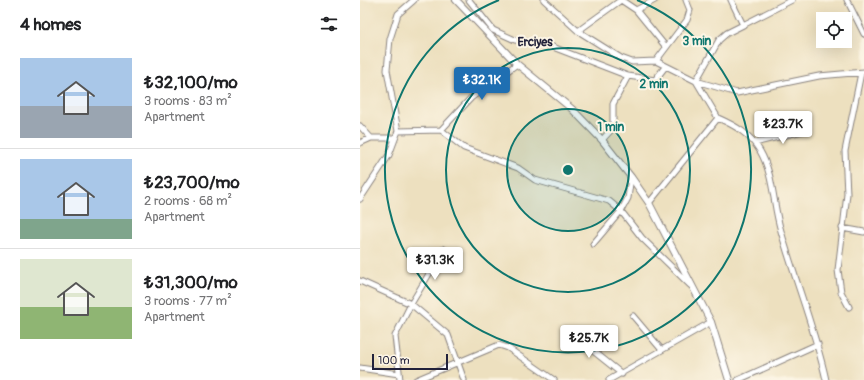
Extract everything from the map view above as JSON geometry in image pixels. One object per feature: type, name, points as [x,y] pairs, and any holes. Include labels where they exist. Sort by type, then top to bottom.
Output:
[{"type":"street","points":[[360,199],[389,155],[398,131],[387,70],[390,38],[398,14],[414,0]]},
{"type":"street","points":[[456,0],[490,31],[515,40],[545,44],[628,76],[655,80],[665,67]]},
{"type":"street","points":[[469,0],[490,31],[517,64],[572,109],[602,140],[631,177],[648,203],[712,322],[730,380]]},
{"type":"street","points":[[544,0],[578,31],[626,60],[638,62],[656,61],[665,67],[696,81],[737,93],[819,76],[862,72],[845,151],[847,190],[838,270],[841,292],[849,307]]},
{"type":"street","points":[[578,31],[621,0],[636,10],[666,47]]},
{"type":"street","points":[[636,10],[655,0]]},
{"type":"street","points":[[656,61],[688,20],[690,10],[686,0]]},
{"type":"street","points":[[731,0],[743,25]]},
{"type":"street","points":[[696,81],[719,40],[727,33],[792,0]]},
{"type":"street","points":[[847,0],[864,34]]},
{"type":"street","points":[[441,130],[471,98],[517,64]]},
{"type":"street","points":[[602,140],[613,128],[613,104],[628,76]]},
{"type":"street","points":[[696,81],[718,118],[736,126],[755,143],[765,163],[780,230],[818,344],[826,380]]},
{"type":"street","points":[[648,203],[718,118]]},
{"type":"street","points":[[360,126],[371,138]]},
{"type":"street","points":[[398,131],[441,130],[464,148],[518,168],[535,180],[608,201],[621,211],[642,238],[694,288]]},
{"type":"street","points":[[755,143],[806,130]]},
{"type":"street","points":[[360,143],[371,138],[395,138]]},
{"type":"street","points":[[593,244],[621,211],[628,198],[631,177]]},
{"type":"street","points":[[842,228],[864,232]]},
{"type":"street","points":[[360,368],[399,377],[395,336],[411,304],[444,249]]},
{"type":"street","points":[[360,282],[411,304],[448,335],[464,380]]},
{"type":"street","points":[[633,316],[661,349]]},
{"type":"street","points":[[609,380],[622,374],[661,349],[712,322]]},
{"type":"street","points":[[567,330],[622,374]]},
{"type":"street","points":[[738,380],[818,344]]},
{"type":"street","points":[[416,380],[494,346],[504,346],[554,380]]},
{"type":"district","name":"Erciyes","points":[[535,42]]}]
